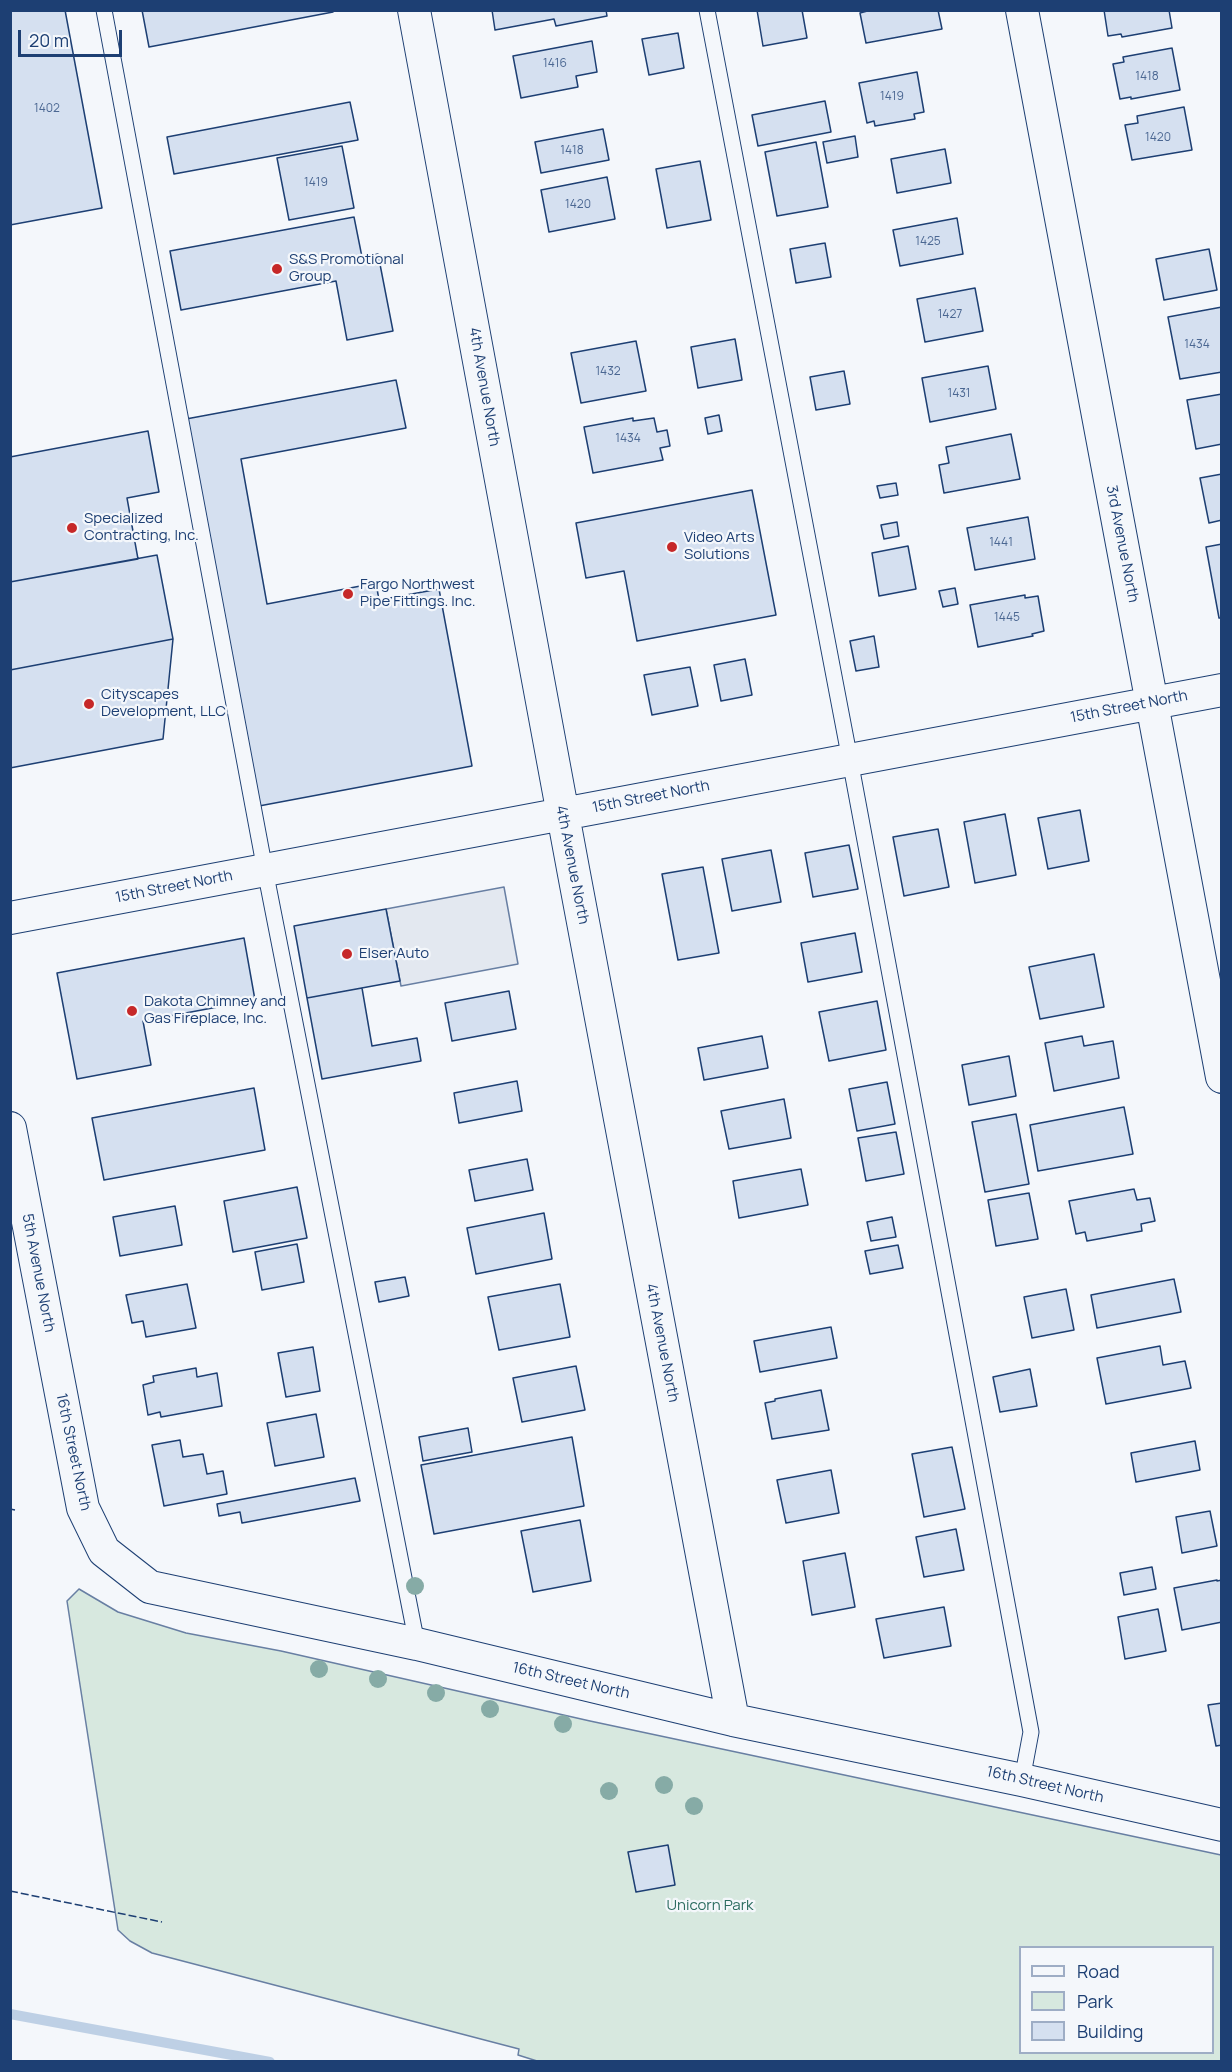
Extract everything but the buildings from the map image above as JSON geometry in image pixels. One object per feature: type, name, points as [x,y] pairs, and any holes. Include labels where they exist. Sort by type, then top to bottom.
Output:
[{"type":"street","name":"4th Avenue North","points":[[414,10],[734,1720]]},
{"type":"street","name":"3rd Avenue North","points":[[1022,10],[1221,1077]]},
{"type":"street","name":"15th Street North","points":[[10,918],[1221,690]]},
{"type":"street","name":"5th Avenue North","points":[[10,1128],[58,1382]]},
{"type":"street","name":"16th Street North","points":[[58,1382],[82,1508],[104,1551],[150,1587],[417,1644],[734,1720],[1022,1779],[1221,1825]]},
{"type":"lane","points":[[104,10],[265,870],[417,1644]]},
{"type":"lane","points":[[707,10],[850,760],[1031,1732],[1022,1779]]},
{"type":"green space","name":"Unicorn Park","points":[[79,1589],[118,1612],[186,1633],[281,1651],[590,1721],[1221,1855],[1221,2061],[537,2061],[518,2055],[519,2049],[152,1953],[130,1941],[118,1930],[67,1601]]},
{"type":"shaded area","points":[[504,887],[518,964],[401,986],[386,909]]},
{"type":"waterway","points":[[10,2014],[270,2062]]},
{"type":"fence","points":[[10,1509],[15,1510]]},
{"type":"fence","points":[[10,1891],[162,1922]]},
{"type":"place","name":"S&S Promotional Group","points":[[277,269]]},
{"type":"place","name":"Specialized Contracting, Inc.","points":[[72,528]]},
{"type":"place","name":"Video Arts Solutions","points":[[672,547]]},
{"type":"place","name":"Fargo Northwest Pipe Fittings. Inc.","points":[[348,594]]},
{"type":"place","name":"Cityscapes Development, LLC","points":[[89,704]]},
{"type":"place","name":"Elser Auto","points":[[347,954]]},
{"type":"place","name":"Dakota Chimney and Gas Fireplace, Inc.","points":[[132,1011]]}]
